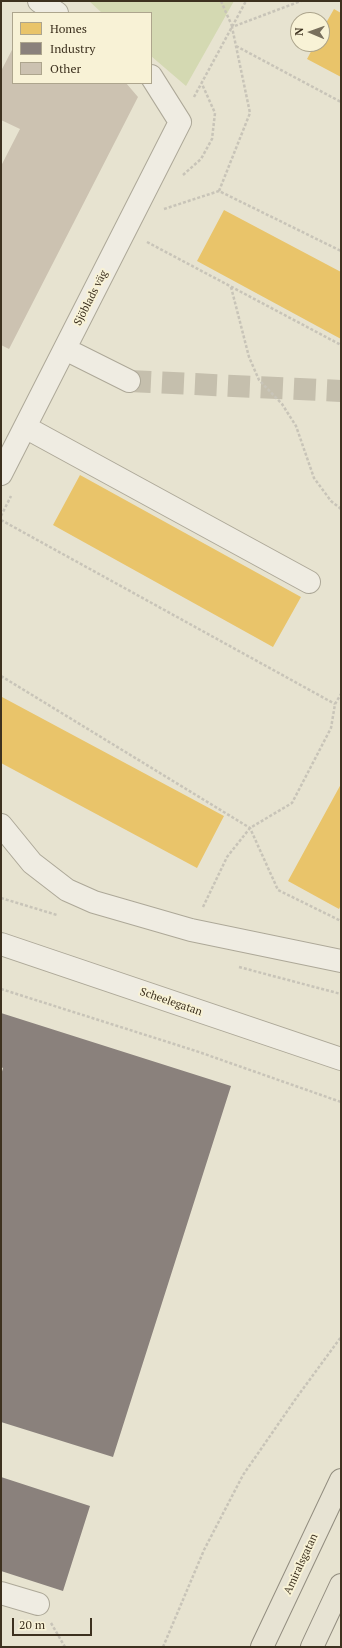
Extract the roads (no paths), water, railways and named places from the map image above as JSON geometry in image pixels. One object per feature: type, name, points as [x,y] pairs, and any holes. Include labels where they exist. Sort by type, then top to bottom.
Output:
[{"type":"main road","name":"Amiralsgatan","points":[[262,1647],[341,1480]]},
{"type":"main road","points":[[312,1647],[341,1585]]},
{"type":"street","points":[[39,1],[56,12]]},
{"type":"street","name":"Sjöblads väg","points":[[1,474],[180,122],[152,78]]},
{"type":"street","points":[[65,348],[129,382]]},
{"type":"street","points":[[24,428],[309,582]]},
{"type":"street","points":[[1,825],[32,863],[67,890],[94,902],[191,930],[341,960]]},
{"type":"street","name":"Scheelegatan","points":[[1,944],[341,1059]]},
{"type":"street","points":[[1,1593],[38,1604]]},
{"type":"tunnel","points":[[129,381],[341,391]]}]
